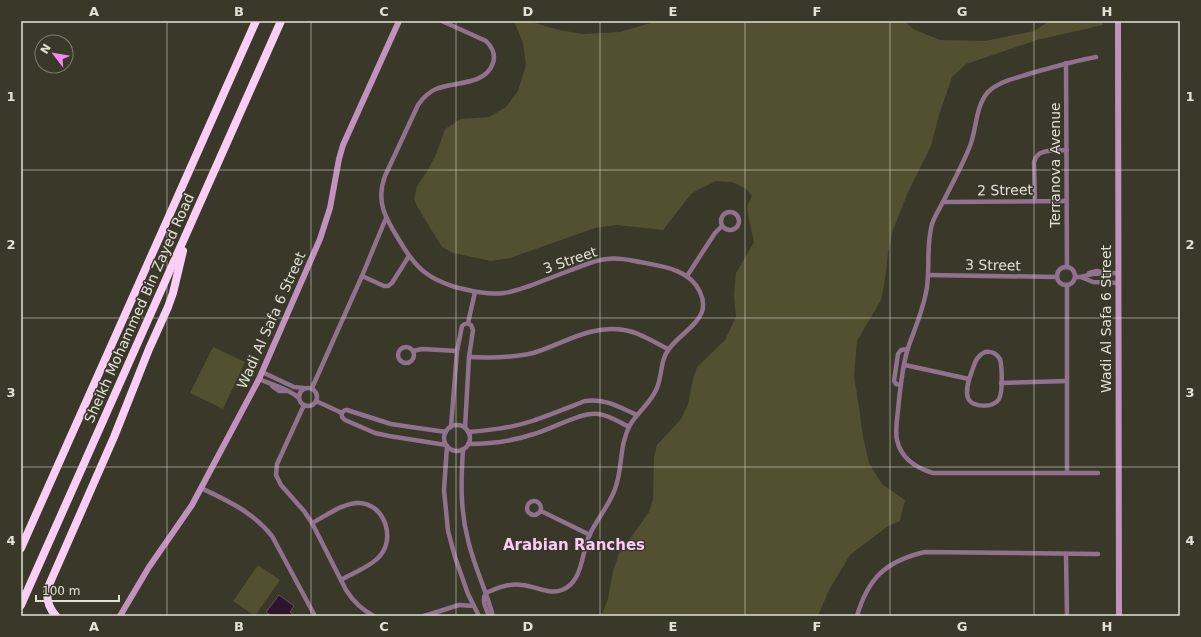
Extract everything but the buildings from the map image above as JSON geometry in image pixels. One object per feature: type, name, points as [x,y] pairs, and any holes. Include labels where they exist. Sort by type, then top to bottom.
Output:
[{"type":"highway","name":"Sheikh Mohammed Bin Zayed Road","points":[[21,548],[256,21]]},
{"type":"highway","name":"Sheikh Mohammed Bin Zayed Road","points":[[21,605],[281,21]]},
{"type":"highway","points":[[56,616],[51,610],[48,602],[48,585],[114,437],[168,307],[189,230]]},
{"type":"main road","name":"Wadi Al Safa 6 Street","points":[[122,614],[149,568],[185,517],[259,379],[320,238],[330,208],[343,144],[399,21]]},
{"type":"main road","name":"Wadi Al Safa 6 Street","points":[[1118,21],[1119,616]]},
{"type":"street","name":"3 Street","points":[[442,21],[486,41],[490,45],[494,59],[488,72],[482,77],[475,80],[436,88],[423,98],[418,105],[382,184],[380,192],[381,202],[386,218],[409,256],[420,269],[434,279],[453,286],[475,292],[494,294],[513,291],[598,260],[614,258],[662,266],[677,271],[693,281],[701,294],[703,301],[703,307],[699,318],[668,349],[664,358],[656,392],[636,415],[625,435],[621,464],[615,489],[610,501],[590,535],[577,574],[571,584],[566,588],[551,592],[529,586],[511,584],[486,593]]},
{"type":"street","points":[[1096,56],[1066,63],[1003,82],[984,96],[980,103],[970,146],[935,217],[929,237],[927,262],[928,275],[924,300],[908,349],[901,385],[896,433],[897,441],[904,455],[913,464],[933,473],[1098,473]]},
{"type":"street","name":"Terranova Avenue","points":[[1066,63],[1067,267]]},
{"type":"street","points":[[1035,201],[1034,162],[1036,156],[1044,152],[1066,150]]},
{"type":"street","name":"2 Street","points":[[943,202],[1066,201]]},
{"type":"street","points":[[312,388],[386,218]]},
{"type":"street","points":[[687,276],[715,233],[722,226]]},
{"type":"street","points":[[362,276],[384,286],[388,286],[392,283],[409,256]]},
{"type":"street","points":[[1118,273],[1092,274],[1080,277],[1073,283],[1067,285],[1061,283],[1057,277],[1060,270],[1067,267],[1072,269],[1075,274],[1080,277],[1093,282],[1118,283]]},
{"type":"street","points":[[1106,274],[1106,283]]},
{"type":"street","name":"3 Street","points":[[928,275],[1057,277]]},
{"type":"street","points":[[1067,285],[1067,472]]},
{"type":"street","points":[[468,323],[475,292]]},
{"type":"street","points":[[451,427],[457,351],[462,326],[468,323]]},
{"type":"street","points":[[468,323],[471,325],[473,330],[469,357],[467,430],[470,440],[464,449],[461,488],[463,514],[471,553],[493,616]]},
{"type":"street","points":[[469,357],[504,357],[525,355],[545,349],[579,335],[614,329],[630,331],[668,349]]},
{"type":"street","points":[[413,351],[422,349],[457,351]]},
{"type":"street","points":[[901,385],[894,381],[897,360],[900,351],[903,349],[908,349]]},
{"type":"street","points":[[990,352],[994,353],[1000,359],[1001,383],[1000,395],[997,402],[990,405],[977,405],[970,402],[967,396],[969,379],[977,357],[980,354],[990,352]]},
{"type":"street","points":[[905,365],[969,379]]},
{"type":"street","points":[[259,379],[288,391],[299,398],[304,405],[312,405],[316,401],[316,392],[312,388],[298,388],[262,372]]},
{"type":"street","points":[[271,385],[274,378]]},
{"type":"street","points":[[1001,383],[1067,381]]},
{"type":"street","points":[[288,391],[291,385]]},
{"type":"street","points":[[299,398],[300,392],[304,388]]},
{"type":"street","points":[[316,401],[342,413]]},
{"type":"street","points":[[479,616],[468,594],[451,544],[446,517],[444,490],[447,446],[444,438],[446,432],[451,427],[458,425],[467,430],[494,429],[520,424],[590,401],[606,402],[636,415]]},
{"type":"street","points":[[304,405],[277,464],[276,475],[281,485],[304,511],[312,523],[346,590],[355,602],[366,612],[374,616]]},
{"type":"street","points":[[342,413],[343,411],[348,410],[391,424],[446,432]]},
{"type":"street","points":[[342,413],[342,417],[345,420],[375,433],[447,446],[456,451],[464,449]]},
{"type":"street","points":[[468,444],[522,438],[588,414],[607,416],[629,427]]},
{"type":"street","points":[[201,488],[240,508],[258,520],[265,527],[272,536],[315,616]]},
{"type":"street","points":[[312,523],[348,505],[359,503],[369,506],[377,511],[384,520],[388,540],[384,550],[378,558],[370,564],[340,580]]},
{"type":"street","points":[[541,511],[590,535]]},
{"type":"street","points":[[857,616],[868,588],[879,574],[893,563],[908,556],[925,552],[1098,554]]},
{"type":"street","points":[[1066,554],[1067,616]]},
{"type":"street","points":[[486,593],[484,602],[489,616]]},
{"type":"street","points":[[459,605],[468,594]]},
{"type":"street","points":[[424,616],[459,605],[474,606]]},
{"type":"shaded area","points":[[514,21],[528,21],[559,30],[583,34],[620,32],[657,21],[905,21],[913,29],[940,40],[985,41],[1034,31],[1049,21],[1103,21],[1103,25],[1037,40],[966,64],[952,77],[939,115],[931,146],[908,192],[893,230],[881,300],[857,341],[854,376],[863,437],[869,463],[882,484],[905,500],[900,521],[888,526],[850,555],[829,590],[818,616],[598,616],[603,612],[608,599],[613,571],[619,554],[649,512],[653,499],[654,457],[657,445],[681,419],[688,404],[697,367],[725,340],[736,317],[734,295],[736,273],[754,242],[747,206],[752,196],[745,188],[732,182],[716,181],[692,193],[663,230],[617,225],[595,228],[510,258],[491,261],[453,253],[442,247],[414,199],[417,186],[428,170],[437,152],[445,129],[460,119],[489,117],[506,107],[518,91],[526,65],[523,43]]},
{"type":"shaded area","points":[[213,347],[245,362],[223,409],[190,393]]},
{"type":"shaded area","points":[[258,565],[280,580],[255,616],[233,601]]},
{"type":"shaded area","points":[[279,595],[294,606],[290,612],[296,616],[272,616],[266,612]]},
{"type":"district","name":"Arabian Ranches","points":[[574,545]]}]
